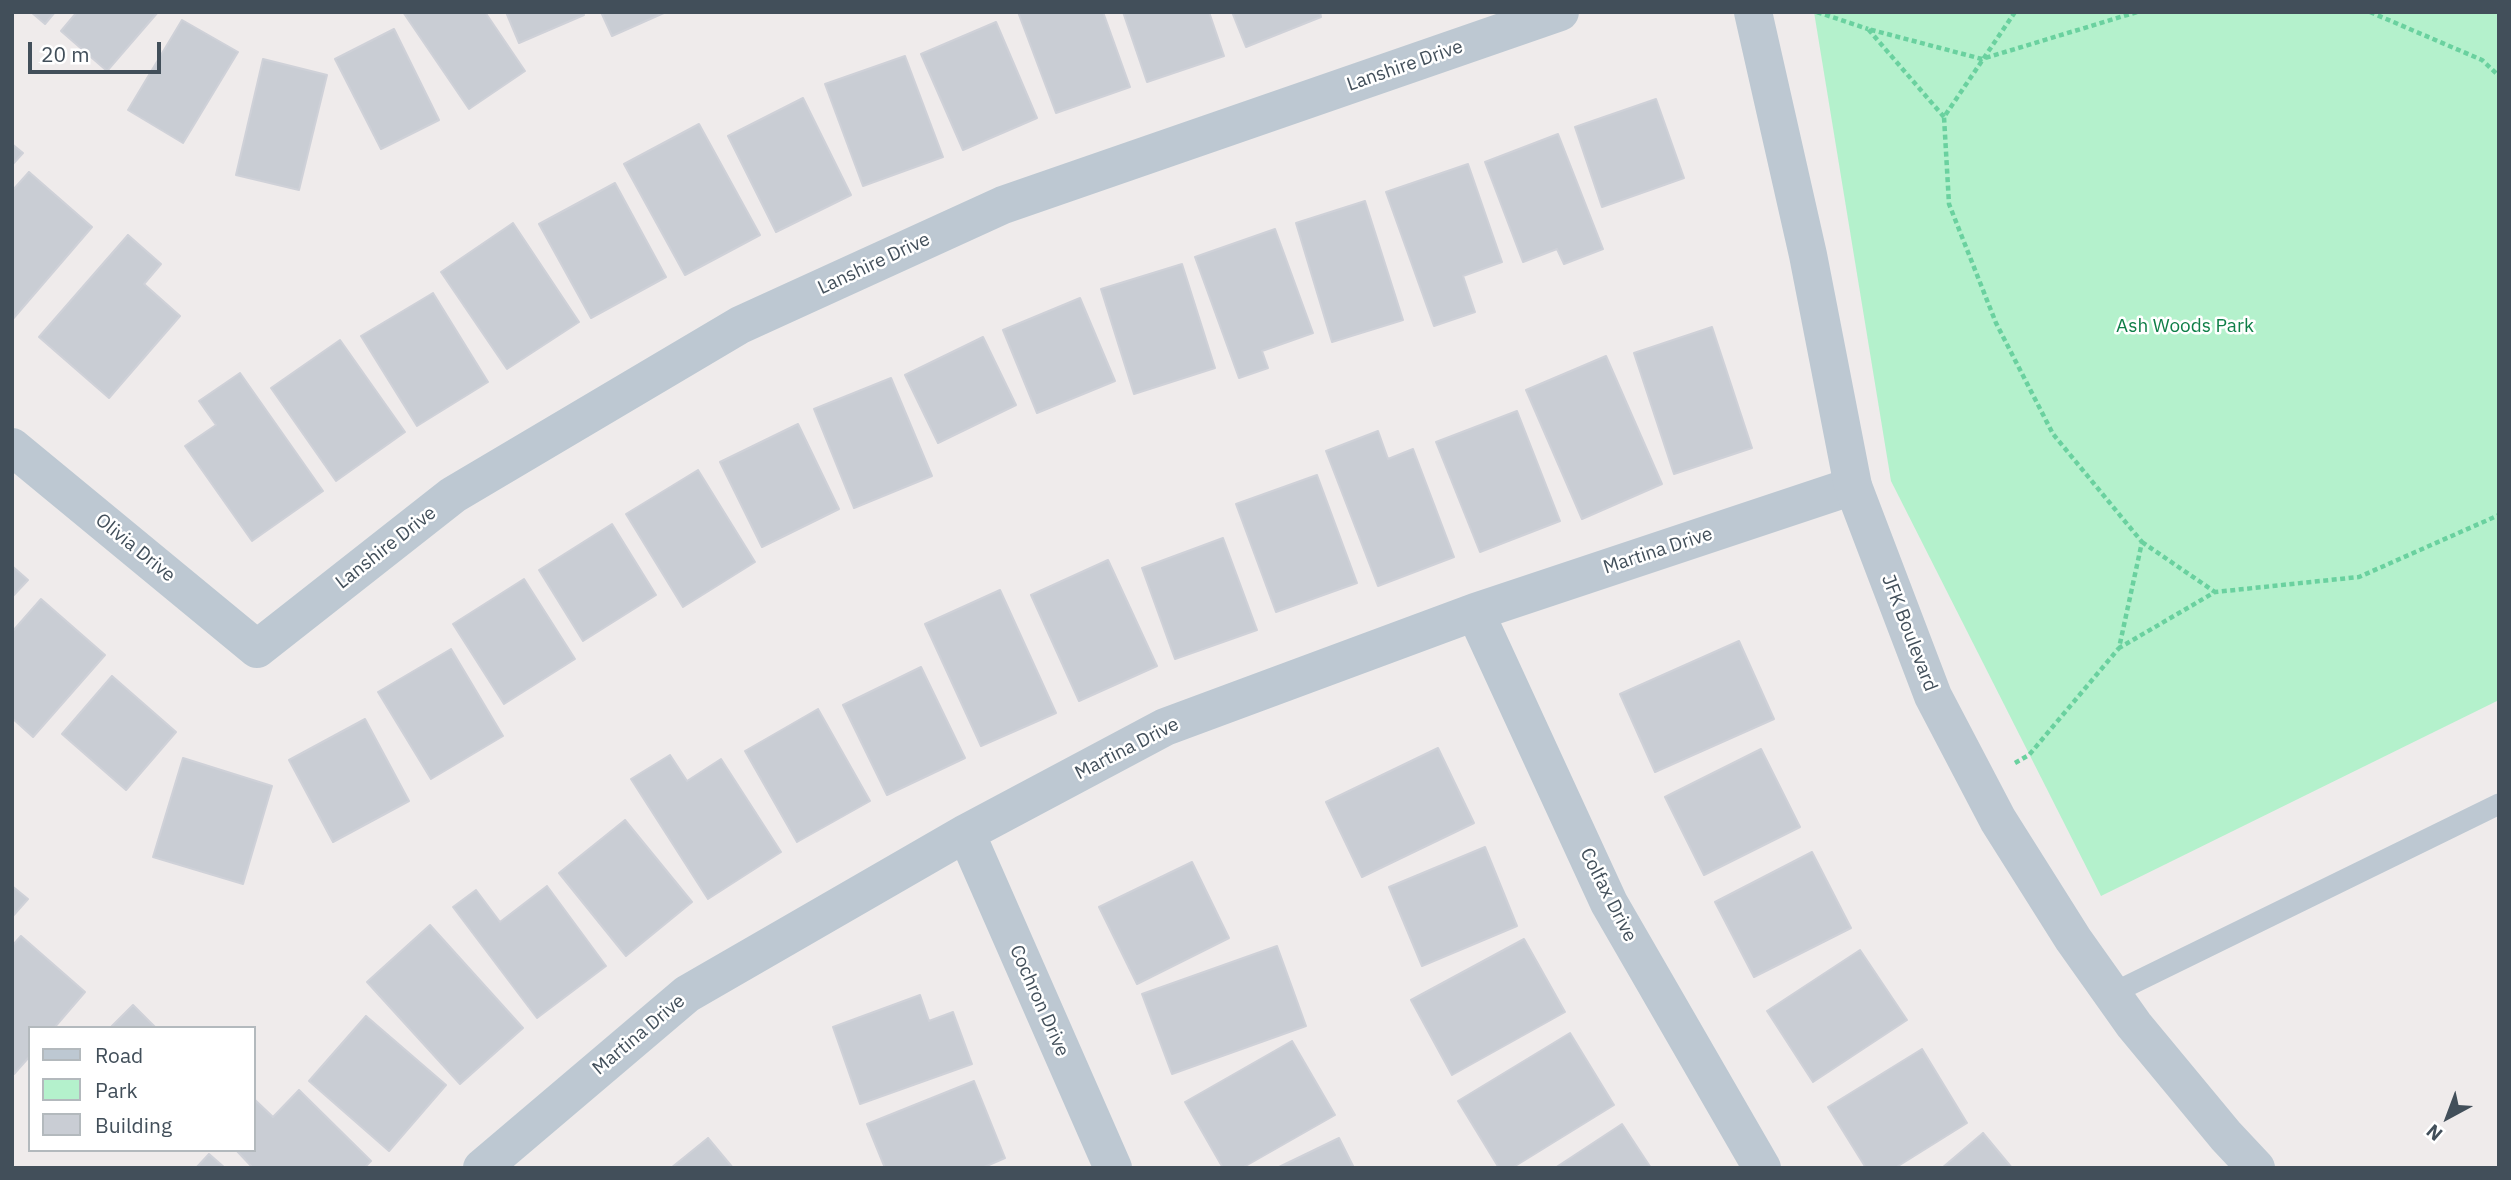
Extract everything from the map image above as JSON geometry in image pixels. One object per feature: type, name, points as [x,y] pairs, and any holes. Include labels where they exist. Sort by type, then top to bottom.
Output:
[{"type":"street","name":"Lanshire Drive","points":[[257,649],[453,495],[740,326],[1003,205],[1560,12]]},
{"type":"street","name":"JFK Boulevard","points":[[1753,12],[1808,255],[1853,486],[1933,696],[1998,820],[2059,918],[2111,994],[2217,1126],[2256,1168]]},
{"type":"street","name":"Olivia Drive","points":[[12,447],[257,649]]},
{"type":"street","name":"Martina Drive","points":[[484,1167],[687,994],[966,833],[1165,727],[1475,612],[1853,486]]},
{"type":"street","name":"Colfax Drive","points":[[1475,612],[1609,903],[1762,1168]]},
{"type":"street","name":"Cochron Drive","points":[[966,833],[1113,1168]]},
{"type":"lane","points":[[2111,994],[2499,804]]},
{"type":"path","points":[[1817,12],[1868,29],[1982,59],[2137,12]]},
{"type":"path","points":[[1944,117],[2015,12]]},
{"type":"path","points":[[2370,12],[2482,60],[2499,76]]},
{"type":"path","points":[[1868,29],[1944,117],[1950,204],[1996,323],[2053,434],[2142,542],[2215,592]]},
{"type":"path","points":[[1979,782],[2029,755],[2119,648],[2215,592],[2359,576],[2499,515]]},
{"type":"path","points":[[2119,648],[2142,542]]},
{"type":"green space","name":"Ash Woods Park","points":[[1814,12],[2499,12],[2499,700],[2101,896],[1891,481]]},
{"type":"building","points":[[31,12],[55,12],[45,24]]},
{"type":"building","points":[[77,12],[158,12],[107,71],[61,31]]},
{"type":"building","points":[[403,12],[485,12],[525,71],[469,109]]},
{"type":"building","points":[[506,12],[583,12],[584,15],[519,43]]},
{"type":"building","points":[[601,12],[666,12],[612,36]]},
{"type":"building","points":[[1018,12],[1103,12],[1130,87],[1056,113]]},
{"type":"building","points":[[1123,12],[1209,12],[1224,56],[1147,82]]},
{"type":"building","points":[[1232,12],[1320,12],[1321,17],[1246,47]]},
{"type":"building","points":[[182,20],[238,52],[183,143],[128,110]]},
{"type":"building","points":[[996,22],[1037,118],[963,150],[921,54]]},
{"type":"building","points":[[394,29],[439,120],[381,149],[335,59]]},
{"type":"building","points":[[905,56],[943,157],[863,186],[825,84]]},
{"type":"building","points":[[263,59],[327,75],[299,190],[236,175]]},
{"type":"building","points":[[803,98],[851,195],[776,232],[728,136]]},
{"type":"building","points":[[1656,99],[1684,178],[1602,207],[1575,127]]},
{"type":"building","points":[[699,124],[760,235],[685,275],[624,164]]},
{"type":"building","points":[[1558,134],[1603,249],[1564,264],[1557,249],[1523,262],[1485,162]]},
{"type":"building","points":[[12,144],[23,153],[12,165]]},
{"type":"building","points":[[1468,164],[1502,262],[1463,276],[1475,312],[1434,326],[1386,192]]},
{"type":"building","points":[[29,172],[92,227],[12,320],[12,191]]},
{"type":"building","points":[[615,183],[666,277],[591,318],[539,224]]},
{"type":"building","points":[[1365,201],[1403,320],[1332,342],[1296,223]]},
{"type":"building","points":[[513,223],[579,322],[507,369],[441,272]]},
{"type":"building","points":[[1275,229],[1313,333],[1262,351],[1268,368],[1239,378],[1195,257]]},
{"type":"building","points":[[128,235],[161,264],[144,284],[180,316],[109,398],[39,337]]},
{"type":"building","points":[[1182,264],[1215,368],[1134,394],[1101,289]]},
{"type":"building","points":[[433,293],[488,382],[417,426],[361,336]]},
{"type":"building","points":[[1080,298],[1115,381],[1037,413],[1003,330]]},
{"type":"building","points":[[1712,327],[1752,448],[1674,474],[1634,353]]},
{"type":"building","points":[[983,337],[1016,405],[938,443],[905,375]]},
{"type":"building","points":[[340,340],[405,432],[336,481],[271,388]]},
{"type":"building","points":[[1606,356],[1662,484],[1582,519],[1526,390]]},
{"type":"building","points":[[240,373],[323,491],[252,541],[185,446],[216,425],[199,401]]},
{"type":"building","points":[[891,378],[932,476],[854,508],[814,409]]},
{"type":"building","points":[[1517,411],[1560,521],[1480,552],[1436,442]]},
{"type":"building","points":[[798,424],[839,509],[762,547],[720,462]]},
{"type":"building","points":[[1378,431],[1388,459],[1413,449],[1454,557],[1378,586],[1326,451]]},
{"type":"building","points":[[698,470],[755,562],[683,607],[626,514]]},
{"type":"building","points":[[1317,475],[1357,583],[1276,612],[1236,504]]},
{"type":"building","points":[[612,524],[656,595],[583,641],[539,570]]},
{"type":"building","points":[[1223,538],[1257,630],[1175,659],[1142,568]]},
{"type":"building","points":[[1108,560],[1157,666],[1079,701],[1031,595]]},
{"type":"building","points":[[12,566],[28,580],[12,597]]},
{"type":"building","points":[[524,579],[575,659],[504,704],[453,624]]},
{"type":"building","points":[[1000,590],[1056,713],[981,746],[925,624]]},
{"type":"building","points":[[41,599],[105,655],[33,737],[12,718],[12,632]]},
{"type":"building","points":[[1739,641],[1774,719],[1655,772],[1620,694]]},
{"type":"building","points":[[451,649],[503,736],[431,779],[378,692]]},
{"type":"building","points":[[921,667],[965,758],[887,795],[843,705]]},
{"type":"building","points":[[112,676],[176,732],[126,790],[62,734]]},
{"type":"building","points":[[818,709],[870,801],[797,842],[745,751]]},
{"type":"building","points":[[365,719],[409,801],[333,842],[289,760]]},
{"type":"building","points":[[1438,748],[1474,823],[1362,877],[1326,802]]},
{"type":"building","points":[[1761,749],[1800,827],[1704,875],[1665,797]]},
{"type":"building","points":[[670,755],[687,781],[721,759],[781,852],[708,899],[631,779]]},
{"type":"building","points":[[183,758],[272,786],[243,884],[153,857]]},
{"type":"building","points":[[625,820],[692,902],[626,956],[559,873]]},
{"type":"building","points":[[1485,847],[1517,926],[1422,966],[1389,887]]},
{"type":"building","points":[[1812,852],[1851,928],[1754,977],[1715,902]]},
{"type":"building","points":[[1192,862],[1229,938],[1137,984],[1099,907]]},
{"type":"building","points":[[12,886],[28,899],[12,917]]},
{"type":"building","points":[[547,886],[606,966],[537,1018],[453,907],[476,890],[500,922]]},
{"type":"building","points":[[430,925],[523,1028],[460,1084],[367,982]]},
{"type":"building","points":[[21,936],[85,992],[56,1026],[28,1026],[28,1058],[14,1074],[12,1072],[12,946]]},
{"type":"building","points":[[1524,939],[1565,1012],[1452,1075],[1411,1000]]},
{"type":"building","points":[[1277,946],[1306,1026],[1172,1074],[1142,994]]},
{"type":"building","points":[[1860,950],[1907,1020],[1813,1082],[1767,1011]]},
{"type":"building","points":[[920,995],[929,1021],[953,1012],[972,1064],[860,1104],[833,1027]]},
{"type":"building","points":[[133,1005],[154,1026],[112,1026]]},
{"type":"building","points":[[366,1016],[446,1085],[389,1151],[309,1081]]},
{"type":"building","points":[[1570,1033],[1614,1105],[1512,1168],[1499,1168],[1458,1101]]},
{"type":"building","points":[[1292,1041],[1335,1115],[1242,1168],[1223,1168],[1185,1102]]},
{"type":"building","points":[[1922,1049],[1967,1123],[1895,1168],[1866,1168],[1828,1107]]},
{"type":"building","points":[[974,1081],[1005,1158],[982,1168],[885,1168],[867,1124]]},
{"type":"building","points":[[299,1090],[371,1161],[364,1168],[253,1168],[238,1152],[256,1152],[256,1101],[273,1117]]},
{"type":"building","points":[[1622,1124],[1651,1168],[1555,1168]]},
{"type":"building","points":[[1983,1133],[2012,1168],[1942,1168]]},
{"type":"building","points":[[708,1138],[733,1168],[671,1168]]},
{"type":"building","points":[[1339,1138],[1354,1168],[1277,1168]]},
{"type":"building","points":[[209,1154],[225,1168],[196,1168]]}]
